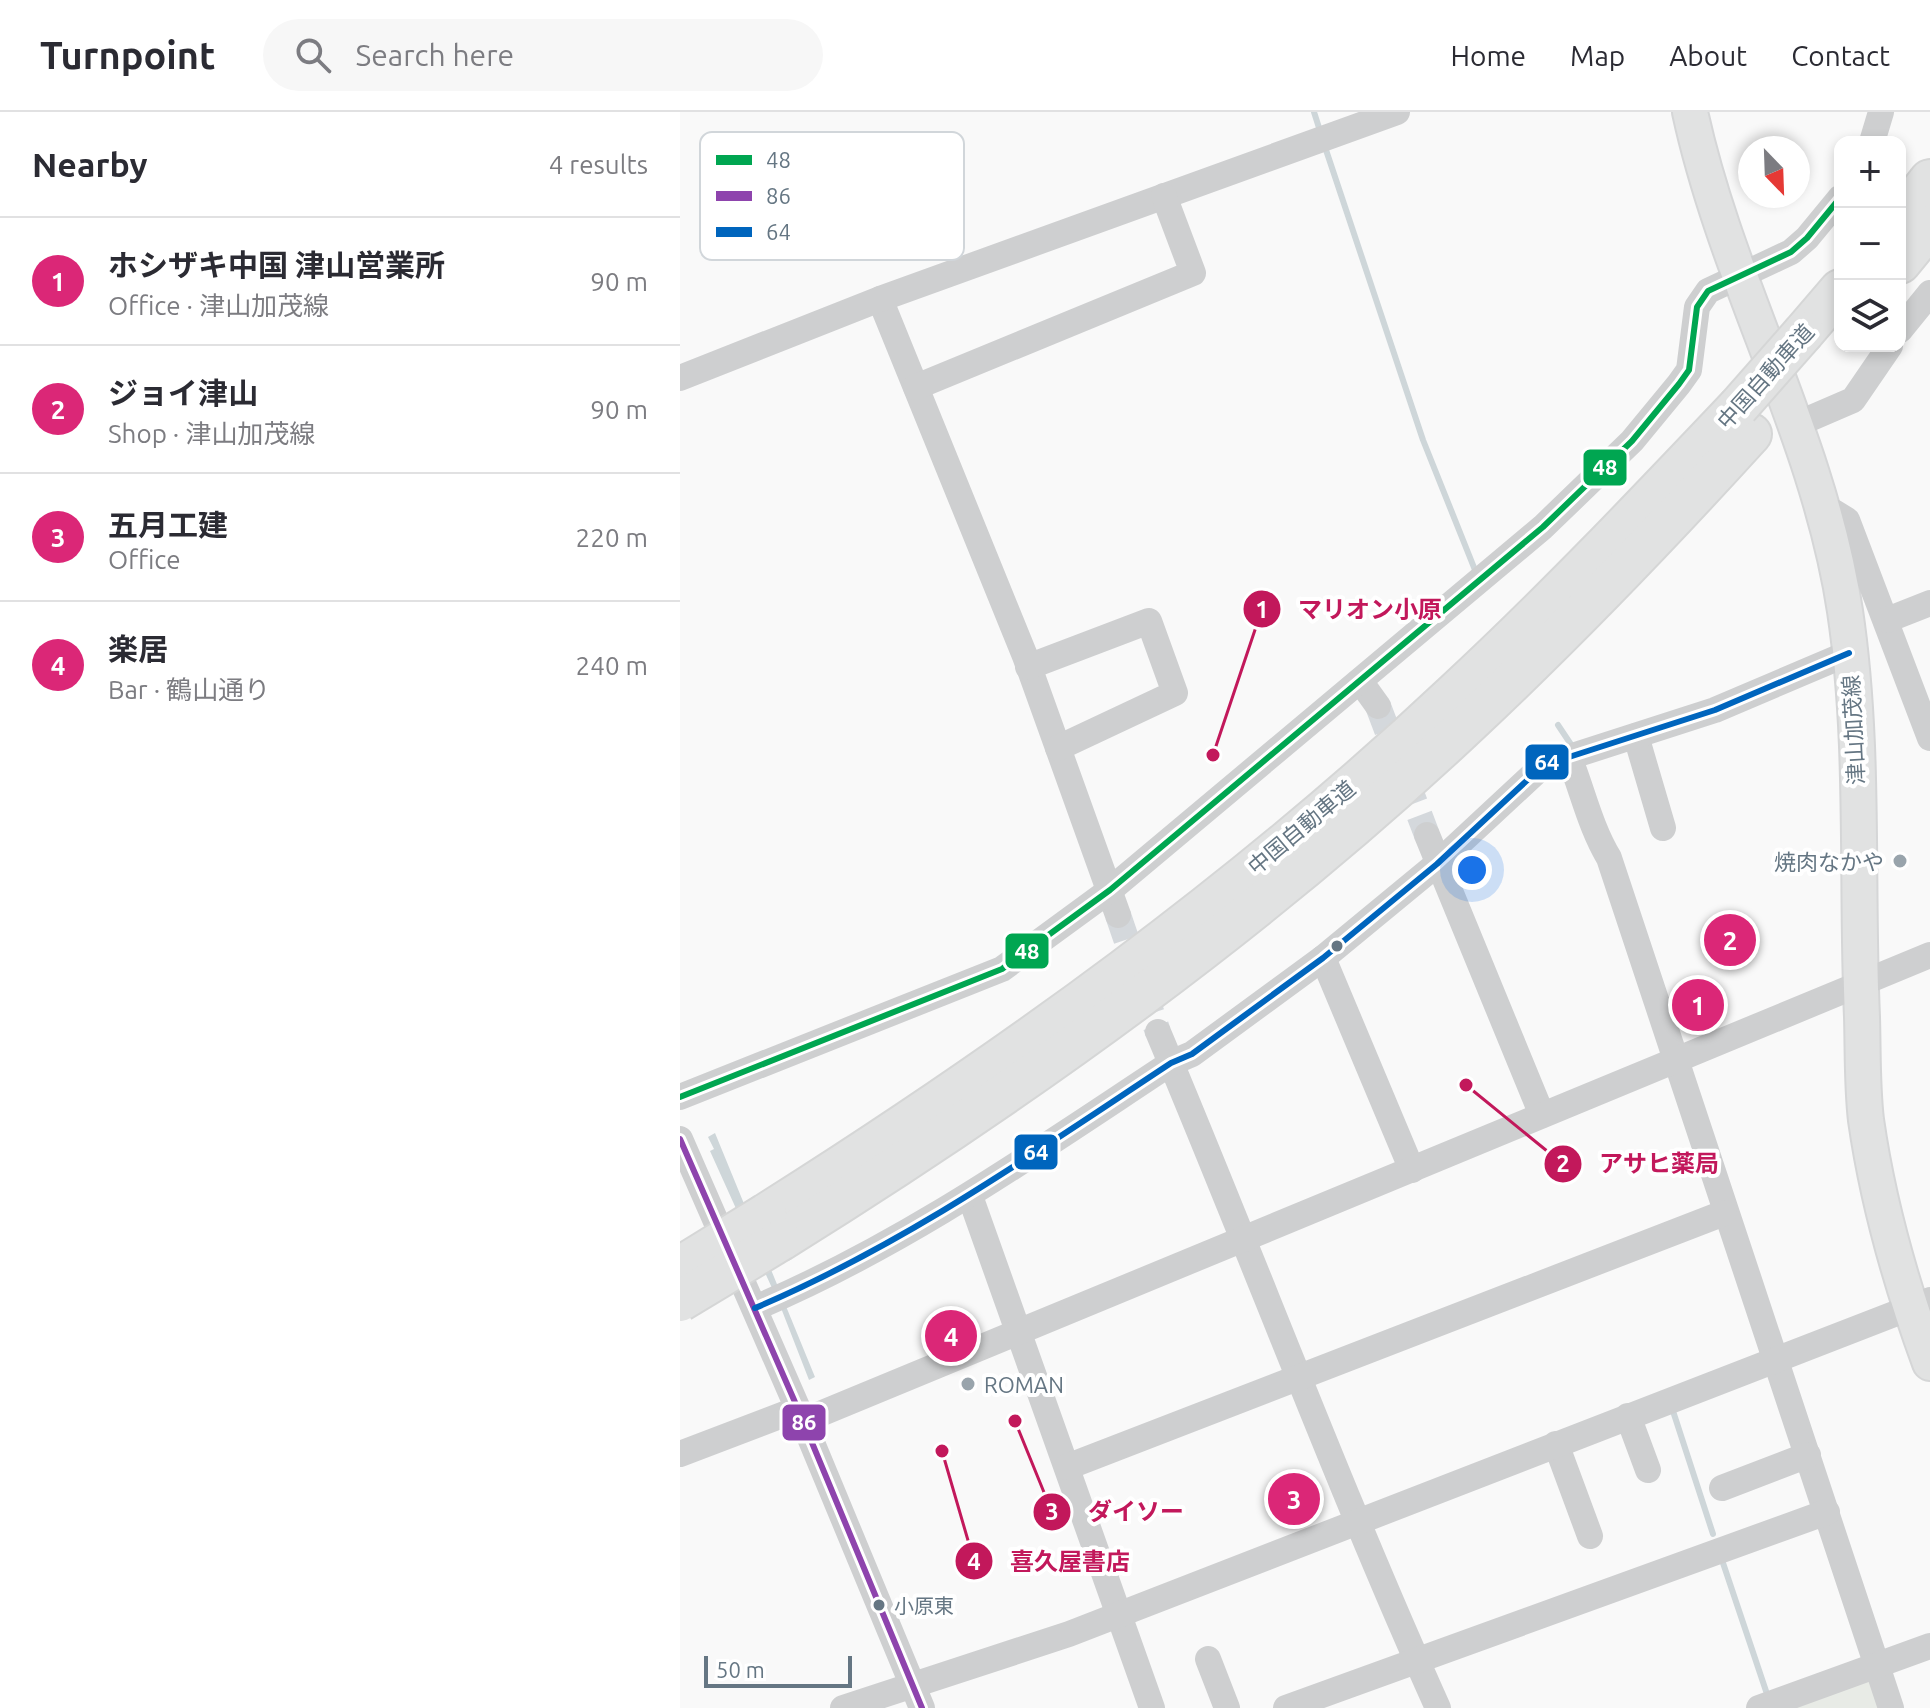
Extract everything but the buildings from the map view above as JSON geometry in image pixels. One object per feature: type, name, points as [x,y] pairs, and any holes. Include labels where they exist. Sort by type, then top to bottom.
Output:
[{"type":"highway","points":[[1906,210],[1930,180]]},
{"type":"highway","points":[[1906,256],[1930,226]]},
{"type":"highway","name":"中国自動車道","points":[[680,1267],[878,1180],[1070,1048],[1269,896],[1470,723],[1590,605],[1745,421],[1820,342],[1834,306]]},
{"type":"highway","name":"中国自動車道","points":[[680,1301],[774,1227]]},
{"type":"main road","name":"津山加茂線","points":[[1690,112],[1739,274],[1823,510],[1837,565],[1849,653],[1856,760],[1866,1117],[1890,1241],[1920,1304],[1930,1363]]},
{"type":"street","points":[[680,378],[880,299],[1397,112]]},
{"type":"street","points":[[1874,136],[1881,112]]},
{"type":"street","points":[[916,387],[1193,273],[1164,196]]},
{"type":"street","points":[[680,1097],[1002,969],[1110,890],[1543,527],[1632,441],[1689,370],[1697,307],[1708,291],[1791,252],[1834,205]]},
{"type":"street","points":[[1906,323],[1930,293]]},
{"type":"street","points":[[880,299],[1028,667],[1118,915]]},
{"type":"street","points":[[1795,425],[1853,400],[1886,352]]},
{"type":"street","points":[[1823,510],[1847,520],[1930,738]]},
{"type":"street","points":[[1887,620],[1930,603]]},
{"type":"street","points":[[1028,667],[1149,621],[1175,693],[1058,748]]},
{"type":"street","points":[[755,1308],[862,1259],[970,1196],[1171,1063],[1192,1054],[1323,958],[1437,864],[1550,759],[1569,757],[1715,710],[1849,653]]},
{"type":"street","points":[[1360,681],[1378,706]]},
{"type":"street","points":[[1636,736],[1663,828]]},
{"type":"street","points":[[1569,757],[1583,792],[1592,830],[1609,858],[1724,1213],[1891,1708]]},
{"type":"street","points":[[1427,835],[1542,1115]]},
{"type":"street","points":[[680,1454],[801,1415],[1017,1332],[1930,955]]},
{"type":"street","points":[[1323,958],[1412,1170]]},
{"type":"street","points":[[1158,1032],[1245,1239],[1356,1521],[1438,1708]]},
{"type":"street","points":[[680,1139],[801,1415],[918,1697]]},
{"type":"street","points":[[970,1196],[1152,1708]]},
{"type":"street","points":[[1067,1467],[1724,1213]]},
{"type":"street","points":[[843,1708],[918,1697],[1356,1521],[1920,1304]]},
{"type":"street","points":[[1628,1416],[1648,1470]]},
{"type":"street","points":[[1556,1444],[1590,1536]]},
{"type":"street","points":[[1722,1488],[1808,1455]]},
{"type":"street","points":[[1286,1708],[1827,1512]]},
{"type":"street","points":[[1759,1708],[1930,1646]]},
{"type":"street","points":[[1208,1659],[1227,1708]]},
{"type":"shaded area","points":[[715,1133],[815,1377],[809,1380],[781,1308],[710,1151],[714,1149],[708,1137]]},
{"type":"shaded area","points":[[1863,1679],[1875,1682],[1883,1708],[1786,1708]]},
{"type":"waterway","points":[[1314,112],[1321,134]]},
{"type":"waterway","points":[[1324,144],[1423,440],[1477,575]]},
{"type":"waterway","points":[[1558,725],[1574,749]]},
{"type":"waterway","points":[[1672,1408],[1713,1534]]},
{"type":"waterway","points":[[1721,1557],[1767,1694]]},
{"type":"tunnel","points":[[1378,706],[1427,835]]},
{"type":"tunnel","points":[[1118,915],[1158,1032]]},
{"type":"transit line","name":"48","points":[[680,1097],[1002,969],[1110,890],[1543,527],[1632,441],[1689,370],[1697,307],[1708,291],[1791,252],[1834,205]]},
{"type":"transit line","name":"64","points":[[755,1308],[864,1256],[917,1226],[1171,1063],[1192,1054],[1323,958],[1437,864],[1550,759],[1569,757],[1715,710],[1849,653]]},
{"type":"transit line","name":"86","points":[[680,1139],[798,1409],[922,1708]]},
{"type":"place","name":"マリオン小原","points":[[1213,755]]},
{"type":"place","name":"焼肉なかや","points":[[1900,861]]},
{"type":"place","name":"ジョイ津山","points":[[1730,940]]},
{"type":"place","name":"ホシザキ中国 津山営業所","points":[[1698,1005]]},
{"type":"place","name":"アサヒ薬局","points":[[1466,1085]]},
{"type":"place","name":"楽居","points":[[951,1336]]},
{"type":"place","name":"ROMAN","points":[[968,1384]]},
{"type":"place","name":"ダイソー","points":[[1015,1421]]},
{"type":"place","name":"喜久屋書店","points":[[942,1451]]},
{"type":"place","name":"五月工建","points":[[1294,1499]]},
{"type":"place","name":"小原東","points":[[879,1605]]}]
